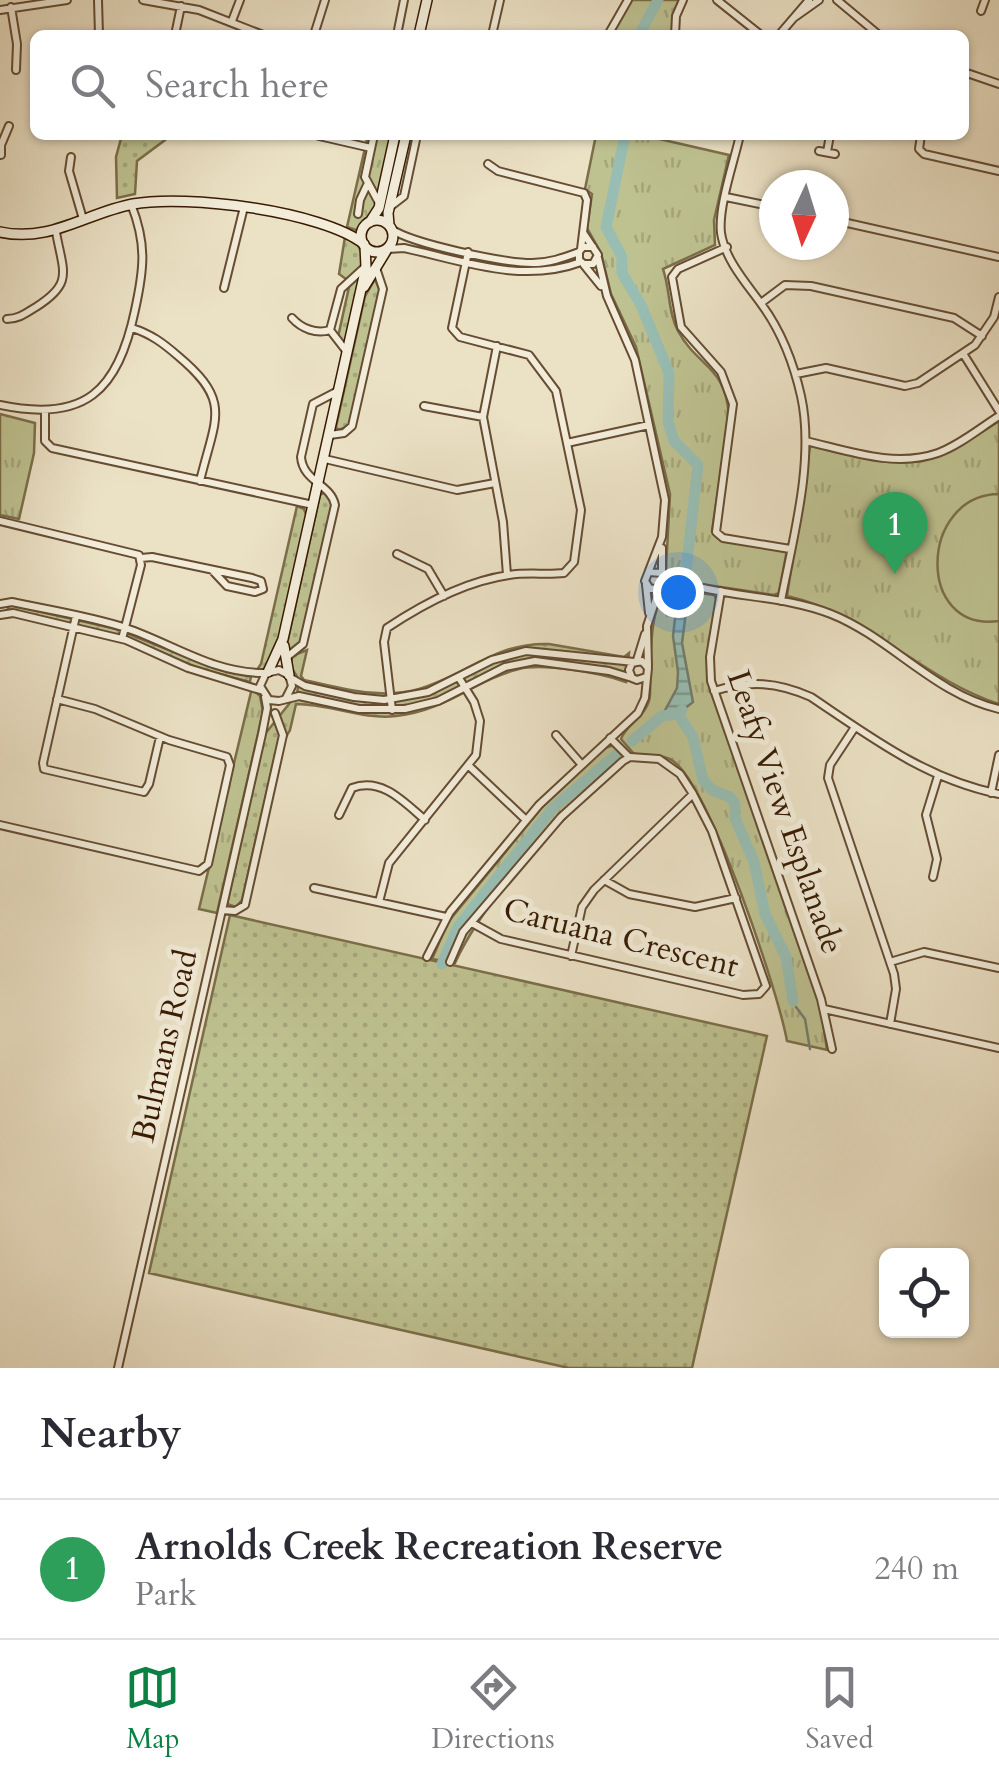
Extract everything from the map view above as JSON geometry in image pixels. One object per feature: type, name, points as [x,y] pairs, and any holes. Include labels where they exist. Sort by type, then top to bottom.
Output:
[{"type":"street","points":[[0,10],[67,0]]},
{"type":"street","points":[[98,0],[98,30]]},
{"type":"street","points":[[143,0],[181,6],[252,30]]},
{"type":"street","points":[[232,21],[240,0]]},
{"type":"street","points":[[316,30],[325,0]]},
{"type":"street","points":[[398,30],[404,0]]},
{"type":"street","points":[[420,30],[427,0]]},
{"type":"street","points":[[493,30],[500,0]]},
{"type":"street","points":[[611,30],[628,0]]},
{"type":"street","points":[[676,30],[676,16],[683,0]]},
{"type":"street","points":[[716,0],[755,30]]},
{"type":"street","points":[[783,30],[809,0]]},
{"type":"street","points":[[794,18],[819,0]]},
{"type":"street","points":[[836,0],[874,30]]},
{"type":"street","points":[[981,12],[985,0]]},
{"type":"street","points":[[176,30],[181,6]]},
{"type":"street","points":[[11,8],[17,44],[16,70]]},
{"type":"street","points":[[969,74],[999,84]]},
{"type":"street","points":[[2,155],[1,140],[9,126]]},
{"type":"street","points":[[336,140],[371,148]]},
{"type":"street","points":[[330,330],[340,289],[371,267],[392,240],[365,177],[373,140]]},
{"type":"street","points":[[330,435],[348,432],[352,426],[383,288],[371,267],[362,235],[394,140]]},
{"type":"street","points":[[377,199],[404,140]]},
{"type":"street","points":[[358,214],[360,200],[404,196],[417,140]]},
{"type":"street","points":[[739,140],[721,230],[742,280],[761,303],[796,374],[806,442],[782,601]]},
{"type":"street","points":[[827,152],[829,140]]},
{"type":"street","points":[[920,140],[919,150],[924,154],[999,171]]},
{"type":"street","points":[[71,157],[68,171],[84,220]]},
{"type":"street","points":[[488,164],[498,171],[581,190],[587,200],[580,250],[583,263],[607,296],[633,352],[665,500],[661,588],[635,661],[628,670],[646,692]]},
{"type":"street","points":[[726,197],[759,204]]},
{"type":"street","points":[[0,232],[31,236],[56,232],[131,204],[186,199],[244,207],[342,230],[374,251],[404,248],[526,274],[593,264],[598,258]]},
{"type":"street","points":[[0,405],[45,412],[81,402],[103,386],[122,358],[132,328],[144,259],[142,232],[131,204]]},
{"type":"street","points":[[224,288],[244,207]]},
{"type":"street","points":[[342,230],[381,221],[409,238],[522,263],[550,262],[592,246]]},
{"type":"street","points":[[849,223],[999,258]]},
{"type":"street","points":[[582,228],[598,258],[607,296]]},
{"type":"street","points":[[7,319],[17,318],[58,293],[63,281],[56,232]]},
{"type":"street","points":[[727,247],[678,269],[672,277],[681,327],[721,372],[732,404],[716,532],[723,538],[790,548]]},
{"type":"street","points":[[392,710],[384,632],[444,596],[480,580],[559,574],[572,567],[581,510],[556,391],[537,362],[522,351],[460,337],[452,328],[468,252]]},
{"type":"street","points":[[263,694],[261,681],[283,638],[359,298],[371,267]]},
{"type":"street","points":[[761,303],[786,286],[798,284],[954,318],[982,336]]},
{"type":"street","points":[[796,374],[826,368],[911,386],[964,355],[994,318],[999,297]]},
{"type":"street","points":[[292,318],[305,328],[330,330],[347,352]]},
{"type":"street","points":[[132,328],[157,338],[211,388],[216,408],[200,480]]},
{"type":"street","points":[[497,346],[482,417],[503,522],[507,575]]},
{"type":"street","points":[[806,442],[910,460],[941,452],[999,413],[964,355]]},
{"type":"street","points":[[286,658],[303,644],[335,505],[333,496],[303,468],[301,457],[313,404],[340,390]]},
{"type":"street","points":[[424,406],[482,417]]},
{"type":"street","points":[[45,412],[45,441],[52,448],[313,506]]},
{"type":"street","points":[[568,442],[649,425]]},
{"type":"street","points":[[325,460],[453,489],[495,483]]},
{"type":"street","points":[[0,521],[141,558],[152,557],[212,570],[258,580],[262,589],[255,592],[227,586],[212,570]]},
{"type":"street","points":[[649,614],[646,585],[662,537]]},
{"type":"street","points":[[397,554],[428,569],[444,596]]},
{"type":"street","points":[[122,639],[141,558]]},
{"type":"street","points":[[649,572],[701,588]]},
{"type":"street","points":[[646,585],[650,590],[701,588],[816,609],[854,625],[939,684],[999,709]]},
{"type":"street","name":"Leafy View Esplanade","points":[[721,591],[709,665],[714,691],[824,1009],[832,1048]]},
{"type":"street","points":[[0,604],[12,602],[127,628],[203,661],[246,672],[279,670],[305,686],[354,697],[390,699],[428,692],[492,660],[526,651],[635,661],[648,668]]},
{"type":"street","points":[[0,615],[13,613],[122,639],[274,701],[306,697],[359,709],[422,706],[505,667],[535,661],[646,677]]},
{"type":"street","points":[[76,616],[43,764],[46,771],[144,792],[160,737]]},
{"type":"street","points":[[428,957],[446,918],[526,820],[638,712],[646,692],[647,626]]},
{"type":"street","points":[[283,638],[292,686],[285,699]]},
{"type":"street","points":[[379,902],[389,864],[476,755],[480,732],[477,711],[459,678]]},
{"type":"street","points":[[714,691],[740,682],[778,685],[811,698],[892,752],[938,776],[995,793],[999,755]]},
{"type":"street","name":"Bulmans Road","points":[[118,1368],[262,734],[267,708],[263,694]]},
{"type":"street","points":[[0,825],[204,870],[208,864],[229,759],[58,699]]},
{"type":"street","name":"Bulmans Road","points":[[262,734],[285,699]]},
{"type":"street","points":[[222,910],[235,911],[244,905],[283,736],[274,712]]},
{"type":"street","points":[[855,727],[830,765],[828,778],[890,962],[896,989],[890,1024]]},
{"type":"street","points":[[556,735],[582,764]]},
{"type":"street","points":[[610,738],[630,758]]},
{"type":"street","points":[[450,962],[463,932],[561,817],[622,760],[630,758],[659,759],[670,765],[693,794],[712,830],[736,898],[694,908],[629,894],[604,880]]},
{"type":"street","points":[[469,766],[526,820]]},
{"type":"street","points":[[933,878],[937,859],[926,814],[938,776]]},
{"type":"street","points":[[339,815],[352,788],[360,785],[388,790],[425,820]]},
{"type":"street","points":[[570,956],[582,908],[604,880],[693,794]]},
{"type":"street","points":[[314,888],[446,918]]},
{"type":"street","name":"Caruana Crescent","points":[[472,923],[501,939],[743,995],[759,994],[765,979],[736,898]]},
{"type":"street","points":[[890,962],[924,952],[999,968]]},
{"type":"street","points":[[824,1009],[999,1048]]},
{"type":"green space","points":[[631,0],[679,0],[673,30],[613,30]]},
{"type":"green space","points":[[121,140],[165,140],[137,161],[135,194],[117,198],[116,157]]},
{"type":"green space","points":[[367,140],[393,140],[374,210],[359,231],[347,227]]},
{"type":"green space","points":[[595,140],[664,140],[729,155],[714,220],[715,245],[663,269],[678,331],[717,377],[727,400],[729,417],[712,531],[721,540],[787,550],[779,593],[701,584],[666,569],[670,494],[636,347],[611,294],[601,253],[587,228],[592,194],[585,189]]},
{"type":"green space","points":[[345,237],[357,243],[365,260],[345,345],[338,337],[349,287],[339,274]]},
{"type":"green space","points":[[375,279],[380,291],[350,426],[338,430],[365,296]]},
{"type":"green space","points":[[0,414],[35,423],[34,453],[19,519],[0,515]]},
{"type":"green space","points":[[999,421],[999,704],[945,679],[843,617],[787,596],[810,446],[867,459],[908,462],[948,451]]},
{"type":"green space","points":[[325,492],[333,502],[301,643],[289,652],[287,644],[320,495]]},
{"type":"green space","points":[[999,494],[999,621],[972,619],[952,606],[941,586],[938,562],[942,538],[953,516],[973,500]]},
{"type":"green space","points":[[297,506],[304,509],[307,517],[276,651],[267,668],[256,671],[261,664]]},
{"type":"green space","points":[[669,589],[714,595],[717,600],[708,678],[820,1002],[827,1050],[787,1041],[771,980],[740,892],[688,778],[673,761],[635,755],[621,739],[649,702],[654,623],[662,597]]},
{"type":"green space","points":[[7,607],[116,629],[204,664],[251,676],[250,682],[200,669],[152,648],[11,611]]},
{"type":"green space","points":[[549,644],[624,657],[629,653],[626,682],[572,670],[530,667],[503,674],[430,708],[396,716],[296,704],[290,730],[275,756],[242,900],[236,907],[227,904],[265,734],[297,694],[299,680],[291,667],[292,656],[307,650],[301,676],[304,680],[361,692],[390,693],[436,683],[513,648]]},
{"type":"green space","points":[[252,688],[260,696],[263,712],[217,913],[199,909]]},
{"type":"green space","points":[[614,745],[626,758],[508,881],[455,963],[432,959],[448,922],[544,805],[605,748]]},
{"type":"green space","points":[[230,915],[767,1036],[692,1368],[569,1368],[149,1273]]},
{"type":"water","points":[[677,601],[687,604],[682,643],[693,702],[678,714],[662,716],[677,688],[673,636]]},
{"type":"waterway","points":[[642,30],[658,0]]},
{"type":"waterway","points":[[624,140],[606,227],[622,257],[622,273],[641,305],[669,373],[668,422],[674,441],[698,465],[686,571]]},
{"type":"waterway","points":[[682,710],[678,714],[693,737],[703,780],[735,804],[735,818],[754,862],[765,914],[786,957],[793,1001]]},
{"type":"waterway","points":[[632,741],[662,716],[678,714]]},
{"type":"waterway","points":[[442,964],[458,927],[553,808],[616,755]]},
{"type":"waterway","points":[[796,1007],[805,1019],[810,1049]]},
{"type":"place","name":"Arnolds Creek Recreation Reserve","points":[[895,574]]}]
